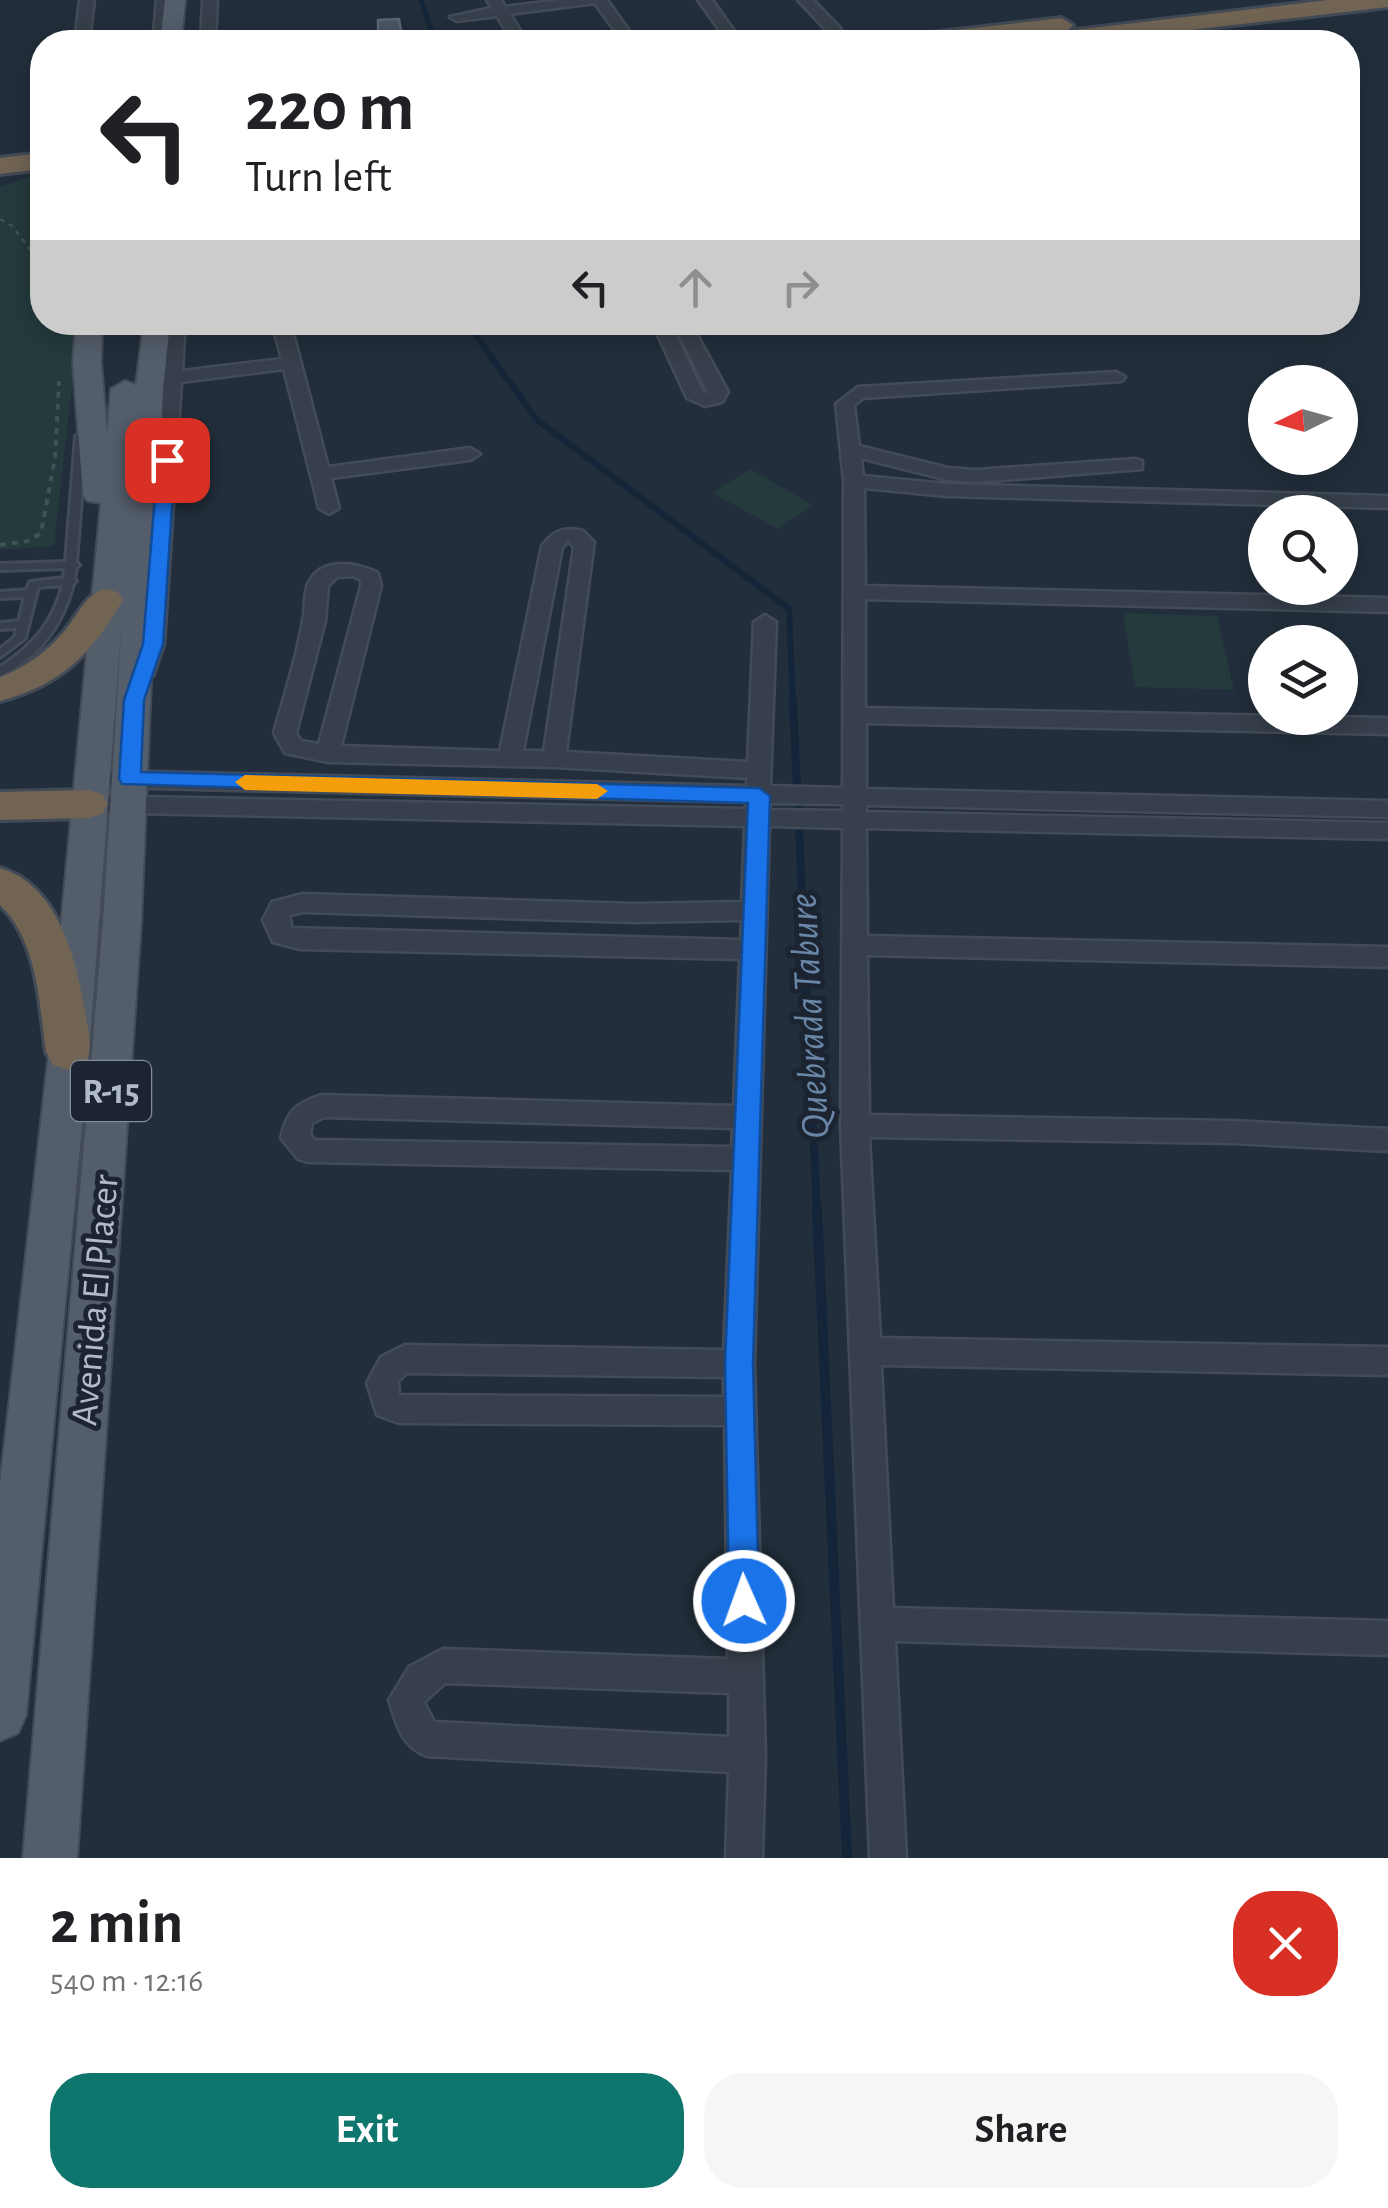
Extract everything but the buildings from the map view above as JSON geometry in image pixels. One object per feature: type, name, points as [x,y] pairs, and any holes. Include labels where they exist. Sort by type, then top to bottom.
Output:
[{"type":"highway","points":[[1012,30],[1260,0]]},
{"type":"highway","points":[[1135,30],[1379,2]]},
{"type":"highway","points":[[0,150],[30,154]]},
{"type":"highway","points":[[0,166],[30,158]]},
{"type":"highway","points":[[0,176],[30,161]]},
{"type":"highway","points":[[0,689],[43,673],[88,628],[106,585]]},
{"type":"highway","points":[[0,806],[109,792]]},
{"type":"highway","points":[[0,883],[17,893],[50,948],[69,1052]]},
{"type":"main road","points":[[171,30],[175,0]]},
{"type":"main road","points":[[193,30],[195,0]]},
{"type":"main road","points":[[85,335],[74,367],[106,585]]},
{"type":"main road","name":"Avenida El Placer","points":[[50,1858],[107,1140],[106,585],[131,335]]},
{"type":"main road","name":"Avenida El Placer","points":[[0,1716],[69,1052],[109,792],[134,700],[149,389],[155,335]]},
{"type":"street","points":[[83,30],[87,0]]},
{"type":"street","points":[[161,30],[164,0]]},
{"type":"street","points":[[209,30],[210,0]]},
{"type":"street","points":[[457,17],[496,5],[592,0]]},
{"type":"street","points":[[600,0],[621,30]]},
{"type":"street","points":[[705,0],[726,30]]},
{"type":"street","points":[[805,0],[834,30]]},
{"type":"street","points":[[496,5],[512,30]]},
{"type":"street","points":[[134,700],[153,644],[175,335]]},
{"type":"street","points":[[284,335],[329,508]]},
{"type":"street","points":[[667,335],[694,394],[705,400],[716,398],[719,392],[688,335]]},
{"type":"street","points":[[171,378],[291,363]]},
{"type":"street","points":[[888,1858],[856,1126],[848,807],[854,715],[854,481],[845,404],[858,393],[1116,376]]},
{"type":"street","points":[[850,448],[948,474],[976,476],[1135,465]]},
{"type":"street","points":[[319,474],[470,454]]},
{"type":"street","points":[[854,481],[948,490],[1388,502]]},
{"type":"street","points":[[510,758],[552,546],[558,537],[569,534],[580,538],[584,547],[554,759]]},
{"type":"street","points":[[328,754],[371,586],[370,577],[356,570],[330,572],[318,584],[314,622],[285,733],[293,748],[328,754],[554,759],[758,796],[793,808],[1388,809]]},
{"type":"street","points":[[852,592],[1388,605]]},
{"type":"street","points":[[744,1858],[747,1755],[739,1364],[766,622]]},
{"type":"street","points":[[854,715],[1388,726]]},
{"type":"street","points":[[109,792],[758,796]]},
{"type":"street","points":[[848,807],[1388,831]]},
{"type":"street","points":[[755,950],[300,940],[282,935],[275,920],[282,908],[303,903],[706,914],[756,911]]},
{"type":"street","points":[[854,945],[1388,957]]},
{"type":"street","points":[[748,1159],[308,1151],[295,1138],[300,1116],[321,1106],[750,1117]]},
{"type":"street","points":[[856,1126],[1232,1132],[1388,1140]]},
{"type":"street","points":[[868,1351],[1388,1361]]},
{"type":"street","points":[[739,1364],[405,1359],[386,1371],[382,1382],[388,1405],[399,1409],[739,1410]]},
{"type":"street","points":[[875,1624],[1388,1638]]},
{"type":"street","points":[[746,1677],[443,1666],[426,1674],[412,1687],[406,1700],[414,1728],[427,1739],[747,1755]]},
{"type":"lane","points":[[0,672],[29,656],[56,622],[71,582],[74,367]]},
{"type":"lane","points":[[0,567],[74,565]]},
{"type":"lane","points":[[0,654],[20,638],[26,624],[35,566]]},
{"type":"lane","points":[[0,595],[71,582]]},
{"type":"lane","points":[[0,626],[26,624]]},
{"type":"path","points":[[0,219],[12,226],[30,249]]},
{"type":"path","points":[[0,545],[20,543],[42,533],[74,367]]},
{"type":"green space","points":[[30,177],[30,335],[78,335],[54,546],[0,550],[0,187]]},
{"type":"green space","points":[[750,469],[813,505],[778,529],[712,493]]},
{"type":"green space","points":[[1123,613],[1217,616],[1234,690],[1135,687]]},
{"type":"waterway","name":"Quebrada Tabure","points":[[421,0],[431,30]]},
{"type":"waterway","name":"Quebrada Tabure","points":[[475,335],[537,420],[789,609],[793,705]]},
{"type":"waterway","name":"Quebrada Tabure","points":[[793,702],[817,1211]]},
{"type":"waterway","name":"Quebrada Tabure","points":[[817,1208],[847,1858]]},
{"type":"slow traffic","points":[[245,782],[597,791]]},
{"type":"route","points":[[167,460],[153,644],[134,700],[130,779],[759,796],[739,1364],[744,1601]]}]
